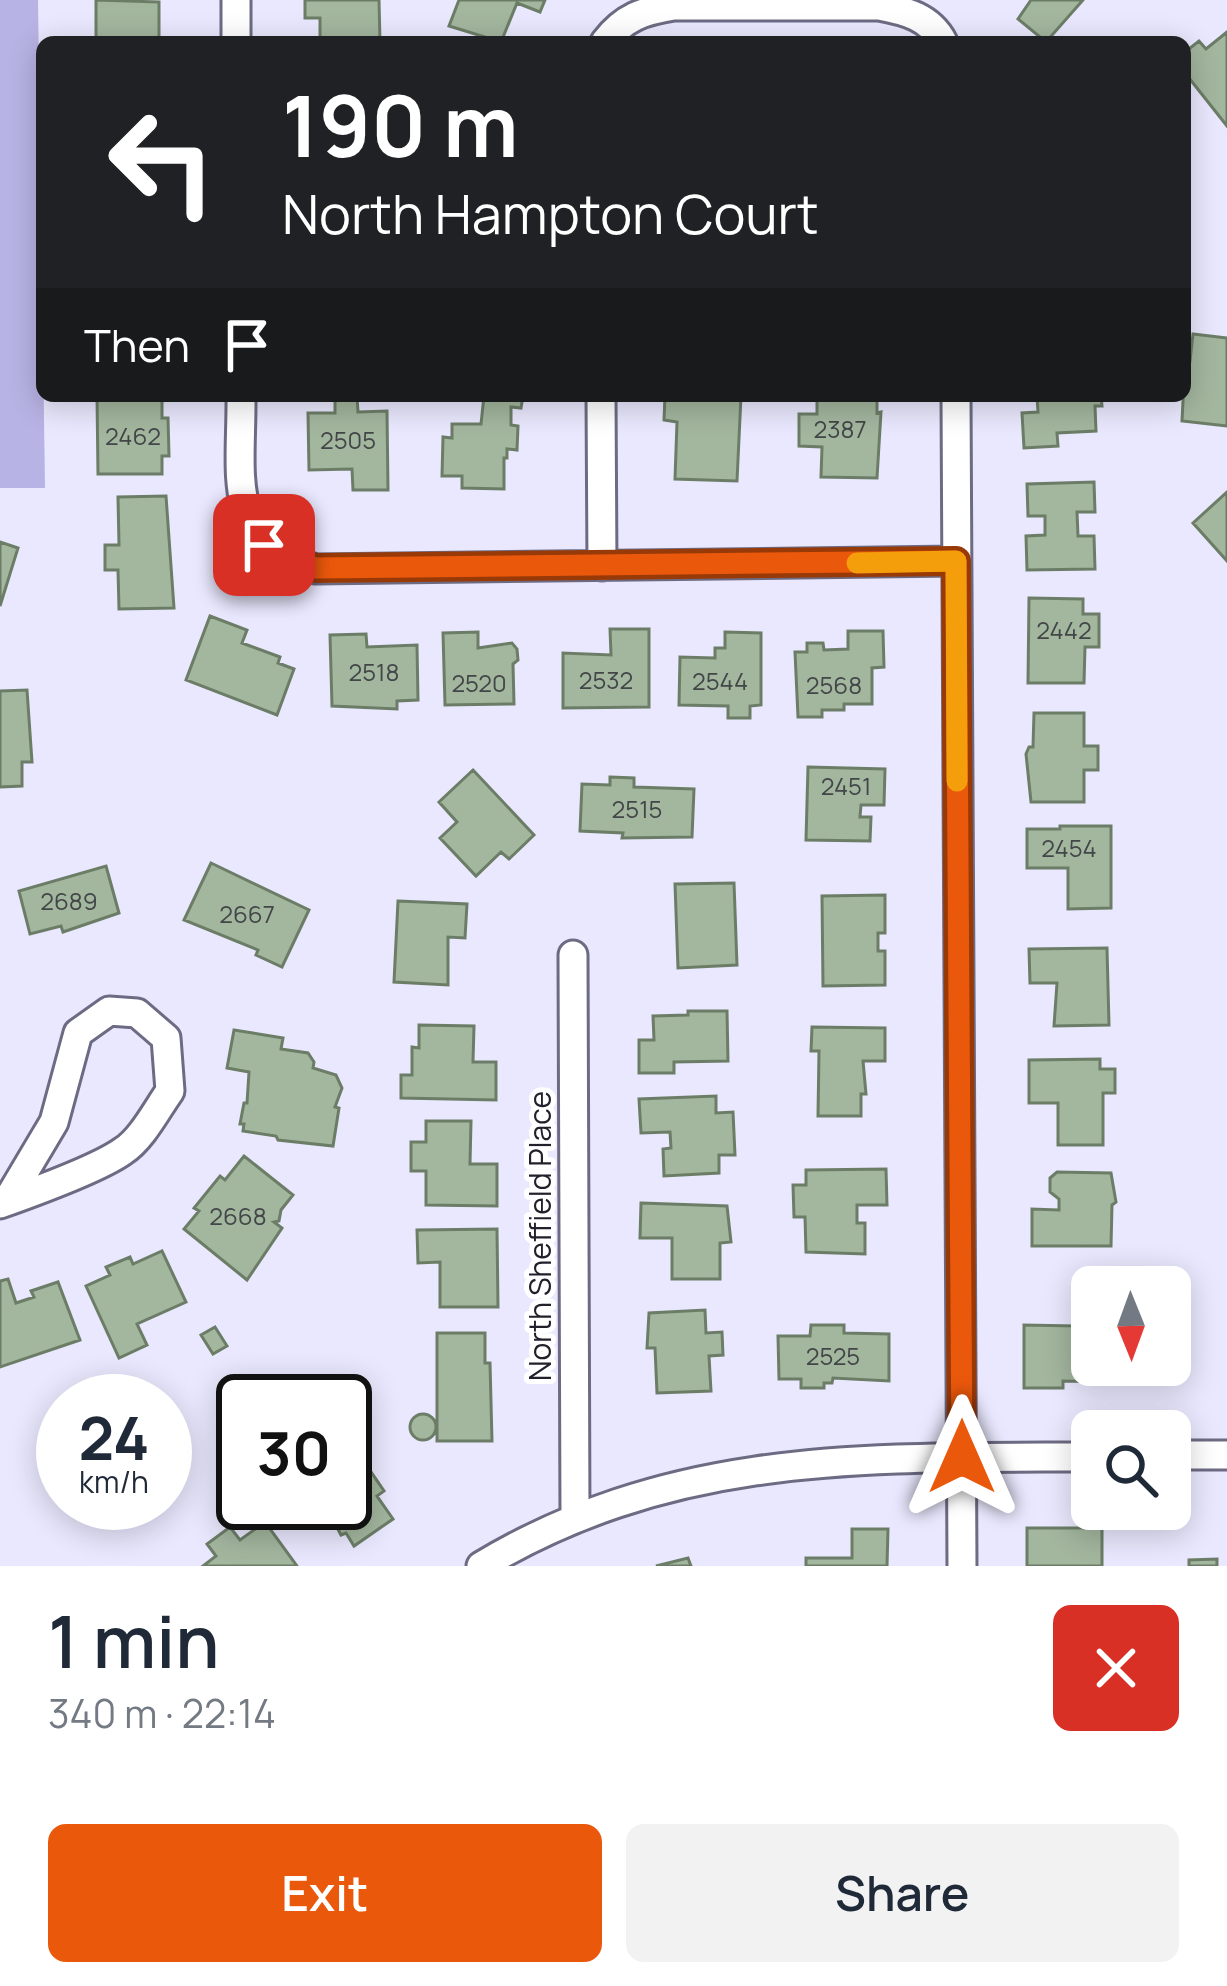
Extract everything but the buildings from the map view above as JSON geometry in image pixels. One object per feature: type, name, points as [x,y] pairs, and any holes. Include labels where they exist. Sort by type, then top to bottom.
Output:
[{"type":"street","points":[[236,0],[236,36]]},
{"type":"street","points":[[612,33],[642,11],[674,6],[879,6],[908,11],[940,35]]},
{"type":"street","points":[[241,402],[242,501],[249,525],[264,545],[285,560],[316,568],[956,561]]},
{"type":"street","points":[[601,402],[602,566]]},
{"type":"street","points":[[956,402],[962,1566]]},
{"type":"street","name":"North Sheffield Place","points":[[573,955],[575,1517]]},
{"type":"street","points":[[109,1011],[137,1013],[166,1038],[170,1091],[125,1150],[3,1202],[54,1122],[78,1033],[109,1011]]},
{"type":"street","points":[[1191,1455],[1227,1455]]},
{"type":"street","points":[[481,1566],[575,1517],[642,1492],[781,1465],[1071,1456]]},
{"type":"shaded area","points":[[0,0],[38,0],[36,402],[44,402],[45,488],[0,488]]},
{"type":"slow traffic","points":[[857,563],[956,561],[957,781]]},
{"type":"route","points":[[264,545],[285,560],[316,568],[956,561],[962,1457]]}]
